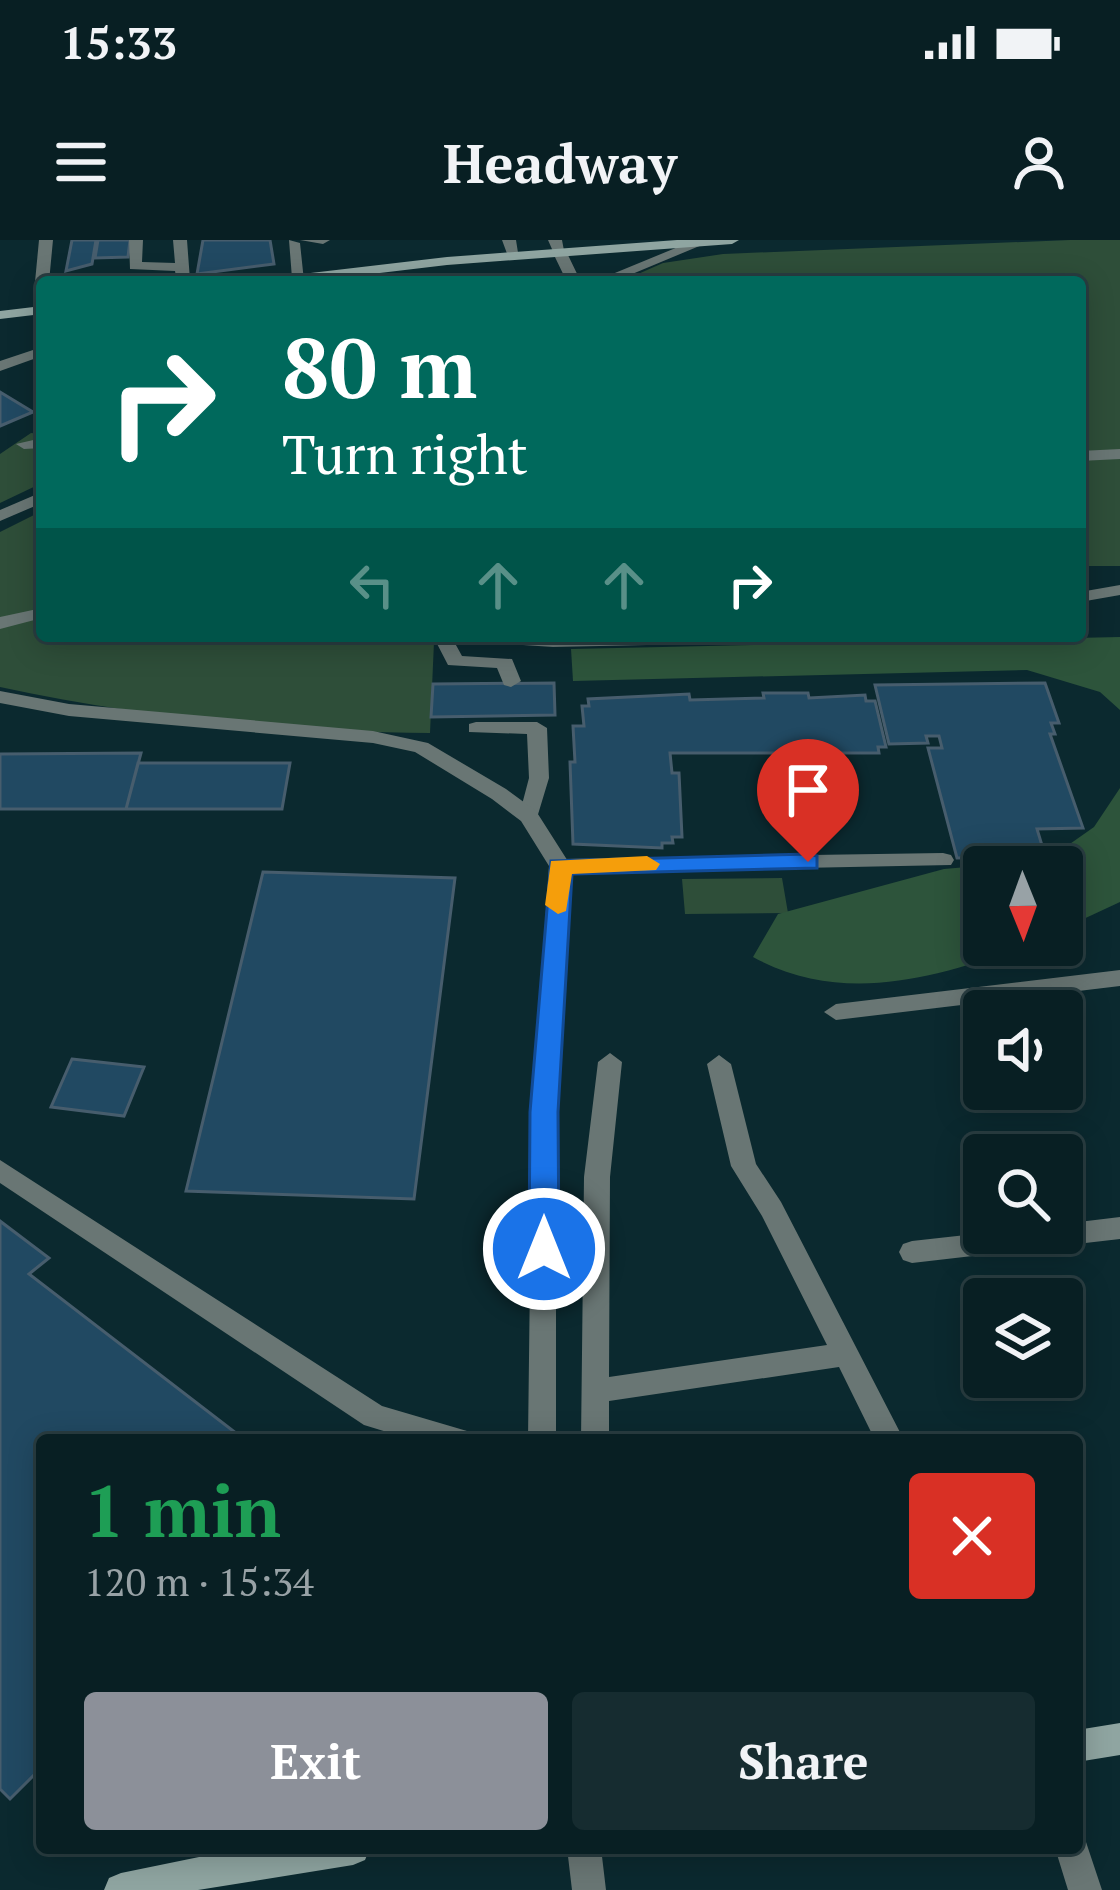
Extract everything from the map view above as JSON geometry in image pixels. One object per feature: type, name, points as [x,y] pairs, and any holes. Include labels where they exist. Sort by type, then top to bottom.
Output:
[{"type":"main road","points":[[313,276],[512,248],[607,249],[732,240]]},
{"type":"main road","points":[[0,315],[36,311]]},
{"type":"main road","points":[[1083,1745],[1120,1739]]},
{"type":"main road","points":[[121,1890],[210,1880],[325,1854]]},
{"type":"street","points":[[43,276],[46,240]]},
{"type":"street","points":[[136,240],[135,266],[182,274],[180,240]]},
{"type":"street","points":[[299,276],[299,241],[323,240]]},
{"type":"street","points":[[615,276],[702,242]]},
{"type":"street","points":[[557,246],[572,276]]},
{"type":"street","points":[[593,276],[606,263],[607,249]]},
{"type":"street","points":[[0,366],[36,353]]},
{"type":"street","points":[[1086,455],[1120,454]]},
{"type":"street","points":[[0,516],[36,500]]},
{"type":"street","points":[[1086,596],[1120,590]]},
{"type":"street","points":[[0,623],[36,614]]},
{"type":"street","points":[[445,642],[455,661],[505,663],[511,681]]},
{"type":"street","points":[[0,698],[69,710],[373,737],[421,747],[529,816],[560,866],[544,1112],[542,1434]]},
{"type":"street","points":[[476,728],[537,728],[538,778],[529,816]]},
{"type":"street","points":[[560,866],[943,860]]},
{"type":"street","points":[[836,1012],[1120,978]]},
{"type":"street","points":[[595,1434],[597,1177],[610,1062]]},
{"type":"street","points":[[718,1064],[744,1166],[772,1208],[887,1434]]},
{"type":"street","points":[[0,1170],[374,1416],[436,1434]]},
{"type":"street","points":[[913,1252],[1120,1228]]},
{"type":"street","points":[[595,1391],[846,1354]]},
{"type":"street","points":[[585,1854],[589,1890]]},
{"type":"street","points":[[1074,1854],[1085,1890]]},
{"type":"green space","points":[[1120,240],[1120,566],[1086,566],[1086,276],[634,276],[663,263],[723,254]]},
{"type":"green space","points":[[36,433],[36,486],[0,503],[0,454]]},
{"type":"green space","points":[[36,514],[36,642],[434,642],[430,733],[214,721],[0,687],[0,532]]},
{"type":"green space","points":[[1120,637],[1120,710],[1100,692],[1027,670],[573,681],[571,649],[1086,642],[1086,638]]},
{"type":"green space","points":[[1120,788],[1120,902],[1083,919],[1083,846],[1067,846],[1094,827]]},
{"type":"green space","points":[[963,867],[964,966],[890,982],[855,983],[787,972],[753,957],[778,914]]},
{"type":"green space","points":[[782,878],[788,913],[685,914],[682,879]]},
{"type":"building","points":[[72,240],[96,240],[92,264],[66,271]]},
{"type":"building","points":[[98,240],[130,240],[128,257],[95,258]]},
{"type":"building","points":[[203,240],[270,240],[274,264],[197,274]]},
{"type":"building","points":[[0,392],[33,412],[0,426]]},
{"type":"building","points":[[554,683],[555,715],[431,717],[433,684]]},
{"type":"building","points":[[1045,683],[1059,723],[1051,723],[1055,734],[1050,734],[1083,828],[1037,829],[1042,846],[963,846],[963,858],[957,858],[928,748],[942,748],[939,736],[926,736],[928,743],[889,744],[875,685]]},
{"type":"building","points":[[763,693],[808,693],[809,698],[865,695],[866,701],[875,701],[886,747],[878,747],[879,753],[670,753],[672,773],[679,773],[682,837],[672,837],[673,843],[662,843],[662,848],[573,844],[573,726],[584,726],[582,706],[589,706],[588,699],[689,694],[690,700],[764,698]]},
{"type":"building","points":[[141,753],[126,809],[0,809],[0,754]]},
{"type":"building","points":[[138,763],[290,763],[282,809],[126,809]]},
{"type":"building","points":[[263,872],[455,878],[414,1199],[186,1191]]},
{"type":"building","points":[[72,1059],[144,1067],[124,1116],[51,1107]]},
{"type":"building","points":[[0,1221],[49,1258],[29,1274],[237,1434],[36,1434],[36,1773],[10,1799],[0,1789]]},
{"type":"slow traffic","points":[[558,905],[560,866],[647,864]]},
{"type":"route","points":[[544,1249],[544,1112],[560,866],[808,862]]}]
